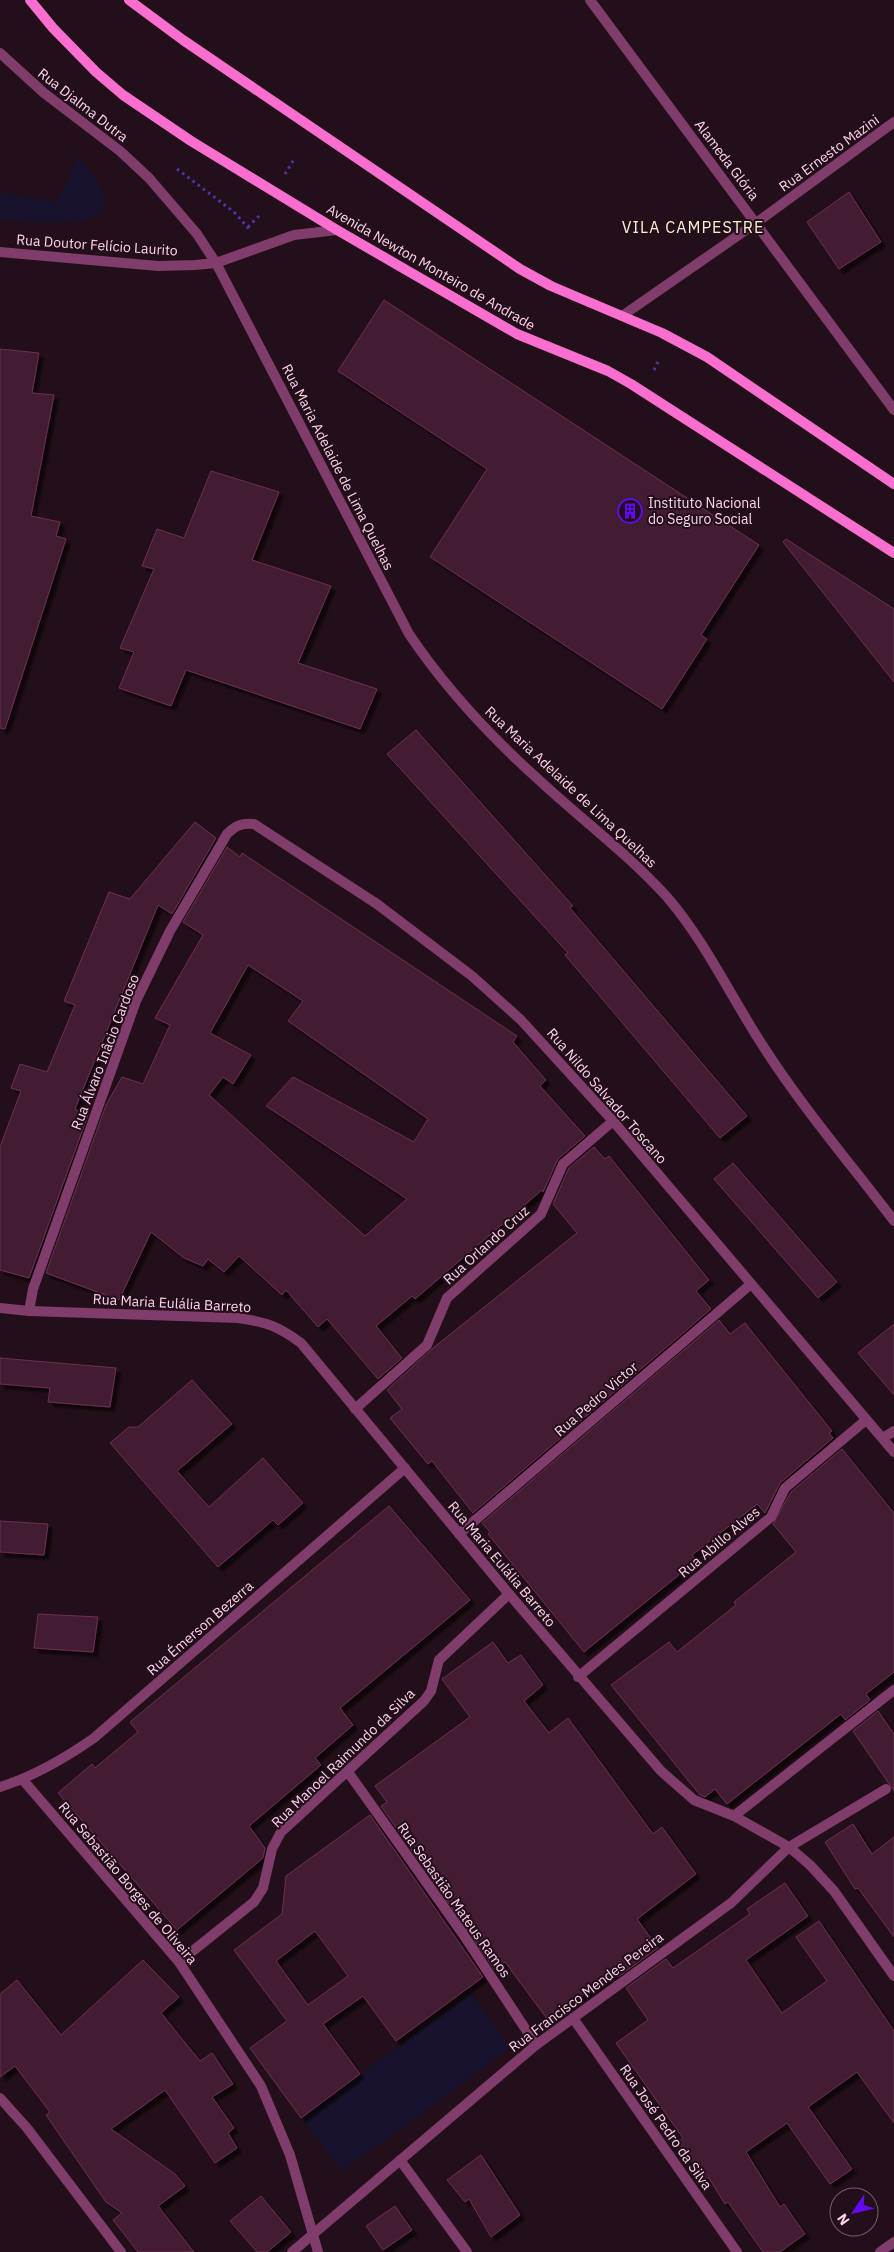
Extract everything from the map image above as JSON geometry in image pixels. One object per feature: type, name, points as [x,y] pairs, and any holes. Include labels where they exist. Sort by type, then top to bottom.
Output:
[{"type":"main road","name":"Avenida Newton Monteiro de Andrade","points":[[30,0],[74,50],[123,95],[191,141],[337,230],[517,334],[584,360],[616,375],[894,554]]},
{"type":"main road","points":[[128,0],[176,36],[520,269],[551,286],[672,338],[707,357],[894,484]]},
{"type":"street","name":"Alameda Glória","points":[[590,0],[894,410]]},
{"type":"street","name":"Rua Djalma Dutra","points":[[0,53],[44,93],[120,151],[149,178]]},
{"type":"street","name":"Rua Ernesto Mazini","points":[[622,316],[756,223],[894,122]]},
{"type":"street","name":"Rua Maria Adelaide de Lima Quelhas","points":[[149,178],[197,234],[216,263],[409,634],[435,673],[467,709],[537,779],[615,846],[667,898],[692,930],[786,1082],[894,1221]]},
{"type":"street","name":"Rua Doutor Felício Laurito","points":[[0,252],[158,266],[216,263],[294,235],[337,230]]},
{"type":"street","name":"Rua Nildo Salvador Toscano","points":[[244,823],[254,824],[377,904],[472,976],[522,1020],[613,1121],[894,1452]]},
{"type":"street","name":"Rua Álvaro Inâcio Cardoso","points":[[29,1311],[33,1290],[136,1001],[170,931],[227,834],[235,826],[244,823]]},
{"type":"street","name":"Rua Orlando Cruz","points":[[355,1409],[427,1346],[447,1298],[541,1214],[563,1164],[613,1121]]},
{"type":"street","name":"Rua Pedro Victor","points":[[459,1534],[751,1284]]},
{"type":"street","name":"Rua Maria Eulália Barreto","points":[[0,1308],[29,1311],[238,1318],[260,1321],[282,1329],[301,1343],[578,1677],[661,1771],[694,1800],[734,1816],[789,1847],[834,1891],[894,1976]]},
{"type":"street","name":"Rua Abillo Alves","points":[[578,1677],[771,1517],[785,1488],[866,1420]]},
{"type":"street","points":[[882,1438],[894,1431]]},
{"type":"street","name":"Rua Émerson Bezerra","points":[[0,1787],[23,1780],[61,1761],[94,1738],[404,1468]]},
{"type":"street","name":"Rua Manoel Raimundo da Silva","points":[[179,1962],[254,1902],[264,1888],[272,1849],[281,1832],[424,1701],[430,1690],[439,1660],[509,1594]]},
{"type":"street","points":[[734,1816],[894,1690]]},
{"type":"street","name":"Rua Sebastião Mateus Ramos","points":[[348,1772],[463,1934],[536,2045]]},
{"type":"street","name":"Rua Sebastião Borges de Oliveira","points":[[23,1780],[179,1962],[261,2086],[290,2154],[318,2252]]},
{"type":"street","name":"Rua Francisco Mendes Pereira","points":[[292,2252],[536,2045],[732,1903],[789,1847],[886,1789]]},
{"type":"street","name":"Rua José Pedro da Silva","points":[[573,2018],[736,2252]]},
{"type":"street","points":[[0,2098],[28,2128],[120,2252]]},
{"type":"street","points":[[400,2160],[467,2252]]},
{"type":"street","points":[[880,2252],[894,2242]]},
{"type":"path","points":[[284,175],[295,158]]},
{"type":"path","points":[[177,169],[234,212],[252,233]]},
{"type":"path","points":[[248,228],[259,216]]},
{"type":"path","points":[[654,370],[658,362]]},
{"type":"shaded area","points":[[78,157],[98,183],[104,201],[99,213],[86,220],[66,222],[44,223],[0,220],[0,192],[57,203]]},
{"type":"shaded area","points":[[471,1993],[511,2048],[342,2172],[301,2118]]},
{"type":"building","points":[[849,192],[881,242],[839,269],[807,222]]},
{"type":"building","name":"Instituto Nacional do Seguro Social","points":[[384,300],[759,545],[701,635],[707,639],[662,709],[430,557],[487,469],[338,371]]},
{"type":"building","points":[[0,349],[39,353],[32,393],[54,395],[31,516],[60,522],[56,536],[66,539],[5,729],[0,728]]},
{"type":"building","points":[[211,471],[279,492],[252,560],[331,586],[298,663],[377,689],[360,729],[186,670],[171,706],[119,688],[134,652],[120,648],[154,569],[142,566],[157,529],[184,538]]},
{"type":"building","points":[[786,539],[894,609],[894,682],[783,542]]},
{"type":"building","points":[[416,730],[573,906],[570,908],[747,1116],[720,1138],[565,955],[568,953],[387,754]]},
{"type":"building","points":[[195,822],[216,838],[172,914],[158,905],[75,1109],[88,1115],[29,1278],[0,1270],[0,1147],[21,1091],[11,1088],[20,1064],[47,1072],[75,1005],[64,1001],[109,892],[130,899]]},
{"type":"building","points":[[227,847],[240,857],[242,853],[517,1036],[513,1042],[546,1080],[540,1086],[585,1136],[558,1159],[543,1192],[542,1190],[415,1299],[412,1296],[376,1326],[402,1358],[378,1379],[327,1319],[318,1327],[286,1290],[282,1295],[239,1256],[224,1272],[208,1259],[203,1266],[184,1258],[151,1232],[119,1300],[46,1273],[106,1105],[122,1077],[143,1084],[170,1025],[155,1018],[203,935],[183,922]],"holes":[[[248,965],[303,1001],[288,1021],[428,1119],[414,1142],[293,1077],[266,1106],[407,1199],[365,1236],[209,1095],[223,1077],[233,1084],[251,1055],[210,1033]]]},
{"type":"building","points":[[594,1147],[605,1159],[609,1156],[709,1280],[696,1291],[711,1309],[473,1513],[432,1461],[428,1464],[390,1418],[402,1409],[387,1390],[433,1348],[577,1233],[553,1204],[569,1168]]},
{"type":"building","points":[[733,1163],[837,1282],[818,1298],[714,1179]]},
{"type":"building","points":[[719,1320],[730,1334],[745,1323],[832,1431],[829,1433],[833,1438],[780,1483],[765,1513],[757,1504],[692,1555],[696,1561],[584,1652],[488,1534],[490,1532],[482,1523]]},
{"type":"building","points":[[894,1324],[894,1395],[858,1353]]},
{"type":"building","points":[[0,1358],[116,1368],[110,1407],[48,1402],[50,1388],[0,1384]]},
{"type":"building","points":[[192,1380],[232,1424],[177,1471],[209,1507],[263,1458],[303,1503],[278,1525],[273,1520],[218,1567],[110,1443],[129,1427],[138,1427]]},
{"type":"building","points":[[842,1449],[894,1513],[894,1672],[866,1694],[870,1700],[845,1720],[841,1714],[727,1804],[715,1789],[705,1797],[700,1795],[611,1685],[669,1642],[677,1652],[736,1605],[734,1602],[796,1552],[773,1524],[791,1492]]},
{"type":"building","points":[[389,1506],[470,1600],[340,1708],[353,1725],[315,1758],[321,1765],[249,1826],[265,1848],[263,1858],[177,1930],[58,1793],[92,1764],[95,1768],[138,1732],[130,1722]]},
{"type":"building","points":[[0,1521],[48,1524],[44,1555],[0,1552]]},
{"type":"building","points":[[38,1614],[98,1617],[93,1652],[34,1648]]},
{"type":"building","points":[[493,1642],[508,1663],[521,1655],[543,1685],[524,1701],[549,1733],[568,1718],[653,1834],[662,1827],[696,1874],[637,1919],[658,1948],[618,1977],[614,1972],[548,2020],[505,1962],[494,1969],[381,1806],[387,1802],[375,1786],[470,1717],[442,1679]]},
{"type":"building","points":[[878,1711],[894,1734],[894,1791],[853,1731]]},
{"type":"building","points":[[370,1815],[483,1977],[396,2041],[363,1996],[323,2024],[360,2074],[301,2118],[250,2048],[287,2021],[234,1950],[282,1914],[286,1876]],"holes":[[[315,1931],[348,1976],[308,2005],[276,1961]]]},
{"type":"building","points":[[853,1824],[872,1854],[894,1837],[894,1937],[858,1888],[855,1889],[825,1842]]},
{"type":"building","points":[[785,1883],[808,1916],[746,1960],[782,2013],[827,1981],[796,1937],[819,1921],[894,2031],[894,2123],[857,2072],[808,2107],[852,2169],[830,2184],[787,2123],[746,2152],[780,2207],[784,2204],[805,2234],[780,2252],[763,2252],[728,2202],[725,2204],[709,2178],[705,2180],[678,2142],[683,2138],[616,2043],[648,2020],[626,1988],[666,1959],[673,1968],[750,1914],[747,1909]]},
{"type":"building","points":[[143,1960],[179,1997],[161,2013],[200,2061],[212,2053],[233,2084],[212,2097],[234,2128],[228,2133],[237,2148],[215,2163],[165,2090],[111,2129],[175,2174],[185,2186],[158,2206],[194,2252],[138,2252],[113,2220],[122,2213],[106,2202],[46,2115],[50,2112],[15,2066],[0,2077],[0,1994],[17,1980],[61,2035]]},
{"type":"building","points":[[481,2155],[520,2215],[491,2237],[469,2199],[465,2202],[447,2180]]},
{"type":"building","points":[[261,2196],[291,2232],[267,2252],[257,2252],[230,2221]]},
{"type":"building","points":[[395,2206],[412,2230],[383,2250],[366,2226]]},
{"type":"place","name":"Instituto Nacional do Seguro Social","points":[[630,511]]},
{"type":"district","name":"VILA CAMPESTRE","points":[[693,227]]}]
